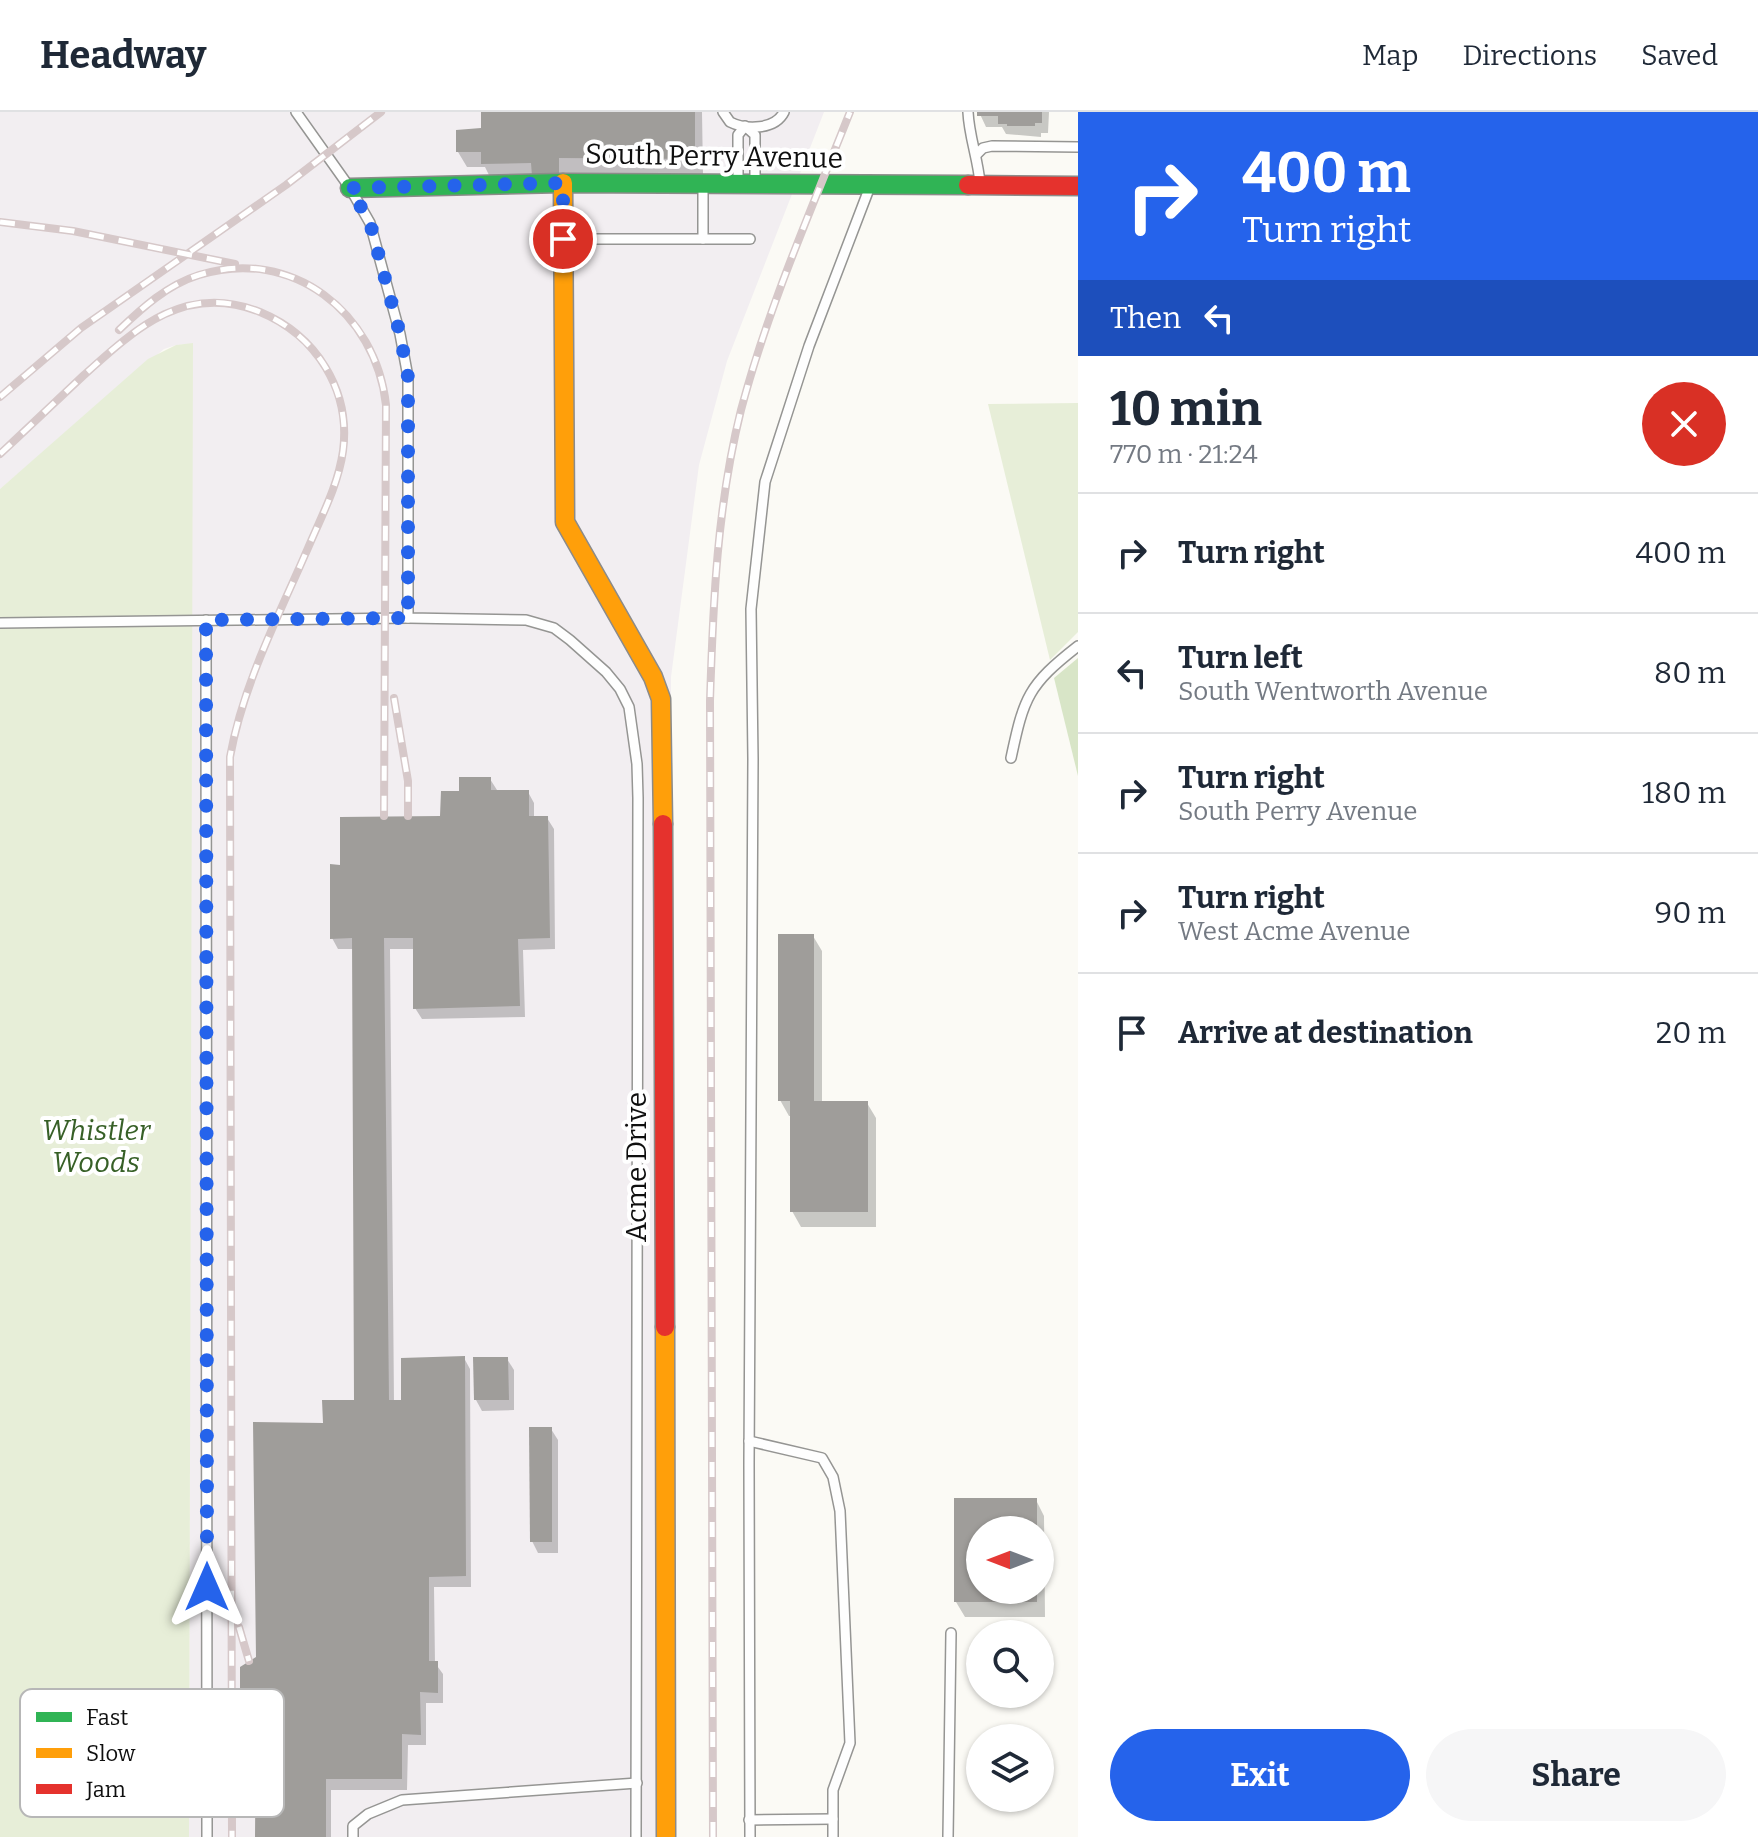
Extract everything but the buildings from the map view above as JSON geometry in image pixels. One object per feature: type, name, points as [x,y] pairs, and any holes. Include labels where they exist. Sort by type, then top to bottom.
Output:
[{"type":"street","name":"South Perry Avenue","points":[[350,188],[563,183],[1078,186]]},
{"type":"street","points":[[563,183],[563,239]]},
{"type":"street","name":"Acme Drive","points":[[563,239],[565,522],[653,677],[661,699],[666,1837]]},
{"type":"lane","points":[[296,112],[350,188],[370,223],[400,334],[408,377],[408,618]]},
{"type":"lane","points":[[723,112],[730,122],[745,126],[772,124],[784,112]]},
{"type":"lane","points":[[968,112],[980,185]]},
{"type":"lane","points":[[745,126],[755,135],[747,184]]},
{"type":"lane","points":[[745,126],[738,135],[747,184]]},
{"type":"lane","points":[[976,155],[983,148],[992,146],[1078,147]]},
{"type":"lane","points":[[703,184],[703,239]]},
{"type":"lane","points":[[750,1837],[751,623],[765,482],[780,429],[870,185]]},
{"type":"lane","points":[[563,239],[750,239]]},
{"type":"lane","points":[[0,623],[408,618],[526,620],[554,628],[606,672],[620,689],[629,707],[637,764],[636,1837]]},
{"type":"lane","points":[[206,620],[207,1689]]},
{"type":"lane","points":[[1011,758],[1021,710],[1030,692],[1078,646]]},
{"type":"lane","points":[[749,1441],[822,1458],[833,1477],[840,1511],[850,1743],[833,1790],[833,1837]]},
{"type":"lane","points":[[948,1837],[951,1633]]},
{"type":"lane","points":[[353,1837],[353,1826],[368,1814],[402,1800],[637,1783]]},
{"type":"lane","points":[[207,1817],[207,1837]]},
{"type":"lane","points":[[749,1820],[833,1819]]},
{"type":"shaded area","points":[[0,112],[824,112],[727,361],[699,465],[671,677],[673,1837],[189,1837],[189,1817],[284,1817],[284,1689],[189,1689],[192,344],[164,349],[0,489]]},
{"type":"green space","name":"Whistler Woods","points":[[193,343],[189,1689],[20,1689],[20,1817],[189,1817],[189,1837],[0,1837],[0,489],[148,359],[176,345]]},
{"type":"green space","points":[[1078,403],[1078,632],[1050,660],[988,404]]},
{"type":"green space","points":[[1078,658],[1078,776],[1054,678]]},
{"type":"railway","points":[[0,397],[81,328],[286,185],[381,112]]},
{"type":"railway","points":[[713,1837],[710,701],[718,555],[726,482],[752,372],[791,260],[850,112]]},
{"type":"railway","points":[[0,222],[73,231],[235,264]]},
{"type":"railway","points":[[119,330],[146,306],[187,279],[233,268],[266,270],[296,279],[324,295],[347,316],[366,342],[379,372],[386,405],[384,816]]},
{"type":"railway","points":[[0,454],[103,358],[142,327],[163,315],[208,303],[233,304],[260,312],[298,335],[326,367],[341,407],[343,451],[337,477],[253,676],[230,757],[232,1689]]},
{"type":"railway","points":[[394,698],[408,781],[408,816]]},
{"type":"railway","points":[[239,1627],[249,1661]]},
{"type":"railway","points":[[232,1817],[232,1837]]},
{"type":"traffic: fast","points":[[350,188],[563,183],[968,185]]},
{"type":"traffic: slow","points":[[563,183],[565,522],[653,677],[661,699],[663,824]]},
{"type":"traffic: slow","points":[[665,1327],[666,1837]]},
{"type":"traffic: jam","points":[[968,185],[1078,186]]},
{"type":"traffic: jam","points":[[663,824],[665,1327]]},
{"type":"route","points":[[207,1587],[206,620],[408,618],[408,377],[400,334],[370,223],[350,188],[563,183],[563,239]]}]
